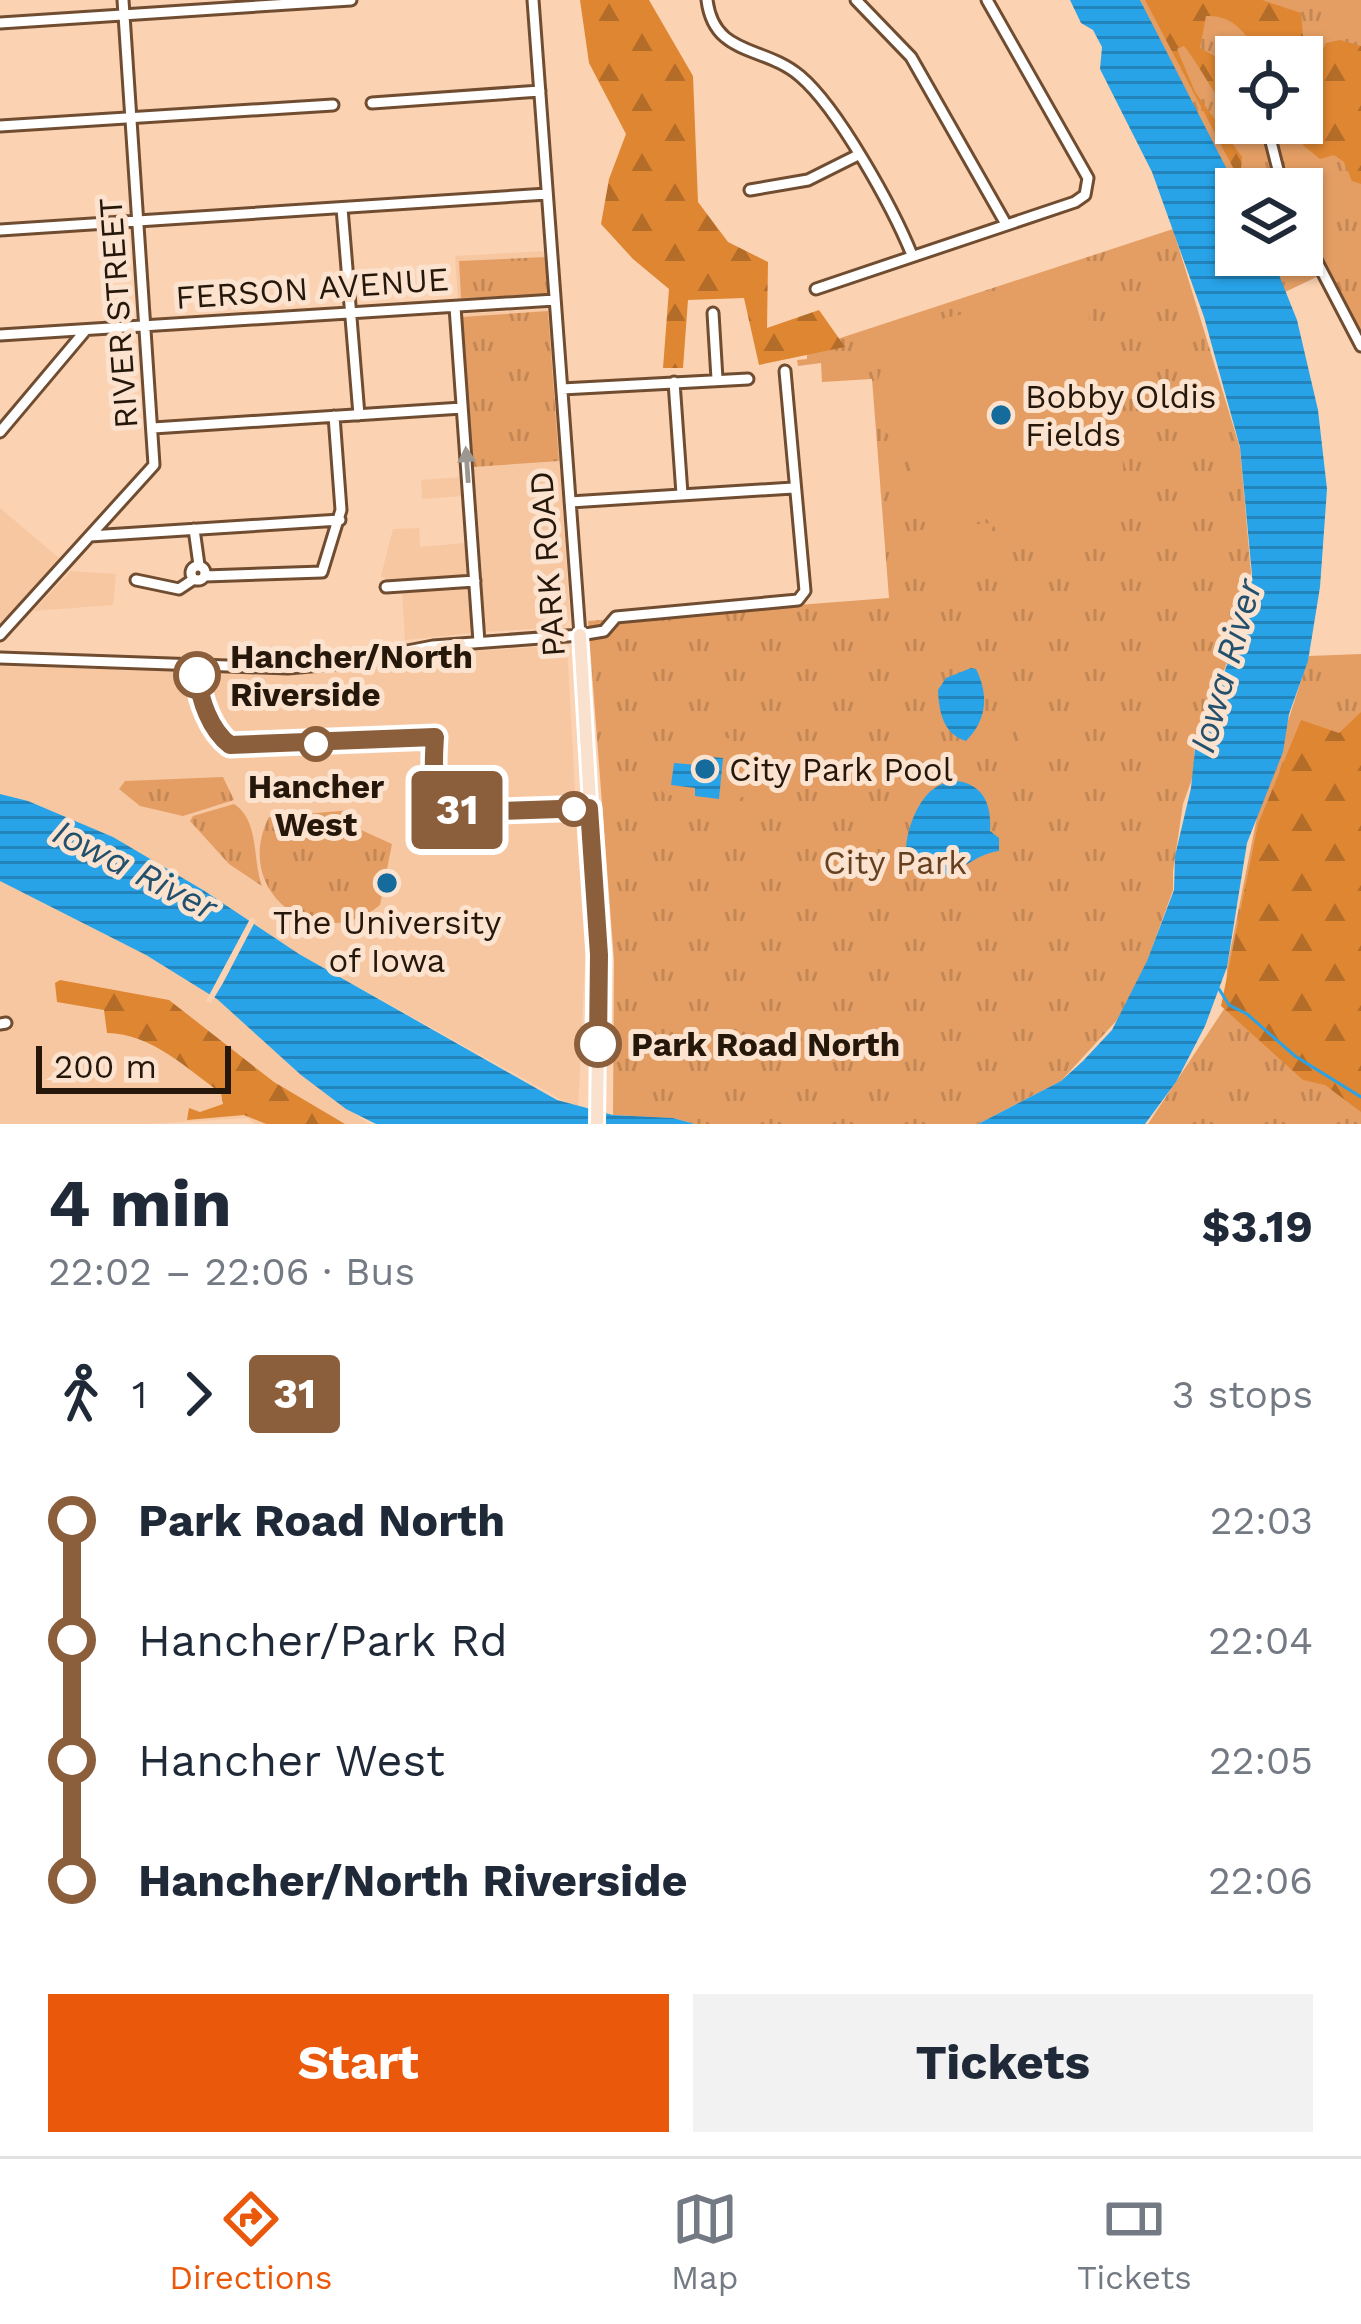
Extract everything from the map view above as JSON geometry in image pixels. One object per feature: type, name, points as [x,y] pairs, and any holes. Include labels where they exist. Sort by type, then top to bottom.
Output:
[{"type":"main road","name":"PARK ROAD","points":[[580,635],[599,955],[597,1124]]},
{"type":"street","name":"RIVER STREET","points":[[0,635],[152,469],[123,0]]},
{"type":"street","points":[[0,23],[351,0]]},
{"type":"street","name":"PARK ROAD","points":[[533,0],[580,635]]},
{"type":"street","points":[[706,0],[722,38],[774,58],[804,79],[831,109],[912,256]]},
{"type":"street","points":[[856,0],[911,57],[1006,224]]},
{"type":"street","points":[[816,289],[1085,195],[1089,185],[987,0]]},
{"type":"street","points":[[372,103],[540,91]]},
{"type":"street","points":[[0,126],[332,105]]},
{"type":"street","points":[[750,190],[808,180],[858,155]]},
{"type":"street","points":[[0,230],[547,194]]},
{"type":"street","points":[[342,208],[358,415]]},
{"type":"street","points":[[1323,273],[1361,346]]},
{"type":"street","name":"FERSON AVENUE","points":[[0,335],[555,300]]},
{"type":"street","points":[[455,307],[479,642]]},
{"type":"street","points":[[712,313],[717,380]]},
{"type":"street","points":[[0,432],[87,329]]},
{"type":"street","points":[[0,658],[288,668],[479,642],[580,635],[604,631],[616,617],[794,602],[805,591],[785,371]]},
{"type":"street","points":[[562,389],[748,379]]},
{"type":"street","points":[[674,382],[682,494]]},
{"type":"street","points":[[153,428],[462,408]]},
{"type":"street","points":[[136,580],[179,589],[199,573],[322,572],[340,520],[334,416]]},
{"type":"street","points":[[570,502],[793,488]]},
{"type":"street","points":[[90,536],[340,520]]},
{"type":"street","points":[[194,530],[199,573]]},
{"type":"street","points":[[386,587],[475,581]]},
{"type":"shaded area","points":[[547,251],[549,293],[458,300],[455,256]]},
{"type":"shaded area","points":[[550,309],[570,618],[564,627],[484,632],[461,314]]},
{"type":"shaded area","points":[[461,477],[463,496],[422,499],[421,480]]},
{"type":"shaded area","points":[[0,508],[59,558],[0,624]]},
{"type":"shaded area","points":[[419,528],[420,547],[466,543],[468,577],[396,584],[381,576],[393,529]]},
{"type":"shaded area","points":[[71,571],[116,574],[113,605],[33,611]]},
{"type":"shaded area","points":[[468,584],[472,633],[405,640],[402,590]]},
{"type":"shaded area","name":"The University of Iowa","points":[[567,645],[578,846],[587,920],[578,1109],[299,954],[113,837],[0,794],[0,666],[327,673],[434,654]]},
{"type":"shaded area","name":"The University of Iowa","points":[[0,881],[146,955],[217,999],[301,1075],[369,1124],[255,1124],[247,1118],[149,1124],[0,1124]]},
{"type":"green space","points":[[580,0],[649,0],[693,76],[698,202],[728,242],[768,262],[767,328],[819,310],[845,347],[759,365],[744,298],[688,300],[683,368],[663,368],[669,289],[601,224],[609,179],[626,134],[589,63]]},
{"type":"green space","points":[[1140,0],[1361,0],[1361,335],[1329,271],[1323,274],[1323,168],[1222,168]]},
{"type":"green space","points":[[1145,0],[1262,0],[1301,13],[1303,36],[1246,36],[1228,20],[1206,16],[1200,48],[1215,56],[1215,93],[1184,46],[1177,49],[1195,92],[1215,120],[1215,133]]},
{"type":"green space","points":[[1340,40],[1361,46],[1361,184],[1352,181],[1344,162],[1334,155],[1320,159],[1303,144],[1323,144],[1326,43]]},
{"type":"green space","points":[[1221,144],[1233,144],[1242,157],[1241,168],[1233,168]]},
{"type":"green space","name":"City Park","points":[[1173,229],[1240,448],[1251,573],[1241,627],[1195,744],[1173,890],[1147,962],[1118,1019],[1061,1081],[978,1124],[695,1124],[613,1115],[614,960],[588,621],[889,598],[872,379],[822,382],[821,363],[798,366],[797,360],[807,359],[807,349]]},
{"type":"green space","points":[[546,257],[548,294],[461,298],[459,261]]},
{"type":"green space","name":"Bobby Oldis Fields","points":[[1070,275],[1081,288],[1097,346],[1120,398],[1124,491],[1115,517],[1100,537],[1039,550],[1020,549],[991,524],[993,569],[923,575],[919,530],[990,523],[984,516],[917,493],[909,457],[885,431],[875,388],[885,360],[900,341],[939,325],[944,318]]},
{"type":"green space","points":[[1275,276],[1319,276],[1283,293]]},
{"type":"green space","points":[[548,311],[559,461],[473,467],[462,317]]},
{"type":"green space","points":[[1361,654],[1361,1124],[1148,1124],[1226,1006],[1227,967],[1257,817],[1309,656]]},
{"type":"green space","points":[[1033,704],[1037,748],[1021,750],[1017,706]]},
{"type":"green space","points":[[1361,712],[1361,1112],[1325,1085],[1303,1080],[1221,1006],[1258,824],[1301,720],[1339,733]]},
{"type":"green space","name":"City Park Pool","points":[[732,738],[730,758],[753,760],[751,798],[741,797],[733,812],[722,811],[719,804],[665,794],[656,785],[656,761],[682,740]]},
{"type":"green space","points":[[223,777],[234,800],[183,816],[140,806],[119,789],[125,781]]},
{"type":"green space","points":[[234,804],[252,830],[262,886],[229,864],[190,821]]},
{"type":"green space","points":[[351,810],[359,829],[392,844],[380,905],[356,919],[331,923],[307,919],[271,891],[261,870],[260,844],[269,817]]},
{"type":"green space","points":[[60,980],[169,1000],[274,1082],[345,1124],[266,1124],[244,1115],[187,1120],[189,1108],[200,1112],[223,1104],[221,1093],[154,1046],[107,1033],[104,1010],[57,1002],[55,983]]},
{"type":"water","points":[[1070,0],[1140,0],[1226,168],[1215,168],[1215,276],[1279,276],[1297,320],[1318,410],[1327,489],[1320,587],[1308,661],[1289,714],[1283,752],[1247,843],[1227,967],[1205,1026],[1176,1082],[1145,1124],[978,1124],[1061,1081],[1083,1061],[1112,1030],[1147,961],[1174,890],[1175,856],[1195,749],[1241,628],[1252,575],[1240,447],[1204,317],[1152,172],[1100,69],[1102,47],[1093,30],[1081,23]]},
{"type":"water","points":[[971,668],[980,679],[984,707],[966,741],[947,728],[938,690],[946,678]]},
{"type":"water","points":[[699,756],[723,758],[719,799],[695,796],[695,788],[671,785],[674,763],[698,765]]},
{"type":"water","points":[[950,780],[970,785],[983,795],[999,851],[947,875],[928,877],[909,865],[907,841],[926,796]]},
{"type":"water","name":"Iowa River","points":[[0,794],[113,837],[299,954],[557,1100],[613,1115],[695,1124],[376,1124],[346,1109],[301,1075],[217,999],[146,955],[0,881]]},
{"type":"pier","points":[[251,917],[256,920],[223,983],[211,1003],[206,1001]]},
{"type":"waterway","points":[[1219,989],[1229,1005],[1247,1014],[1295,1056],[1361,1097]]},
{"type":"bus line","name":"31","points":[[197,675],[203,705],[219,736],[230,745],[435,737],[437,791],[449,807],[468,812],[589,808],[599,955],[598,1044]]},
{"type":"place","name":"Bobby Oldis Fields","points":[[1001,415]]},
{"type":"place","name":"Hancher/North Riverside","points":[[197,675]]},
{"type":"place","name":"Hancher West","points":[[316,744]]},
{"type":"place","name":"City Park Pool","points":[[705,769]]},
{"type":"place","name":"The University of Iowa","points":[[387,883]]},
{"type":"place","name":"Park Road North","points":[[598,1044]]}]
